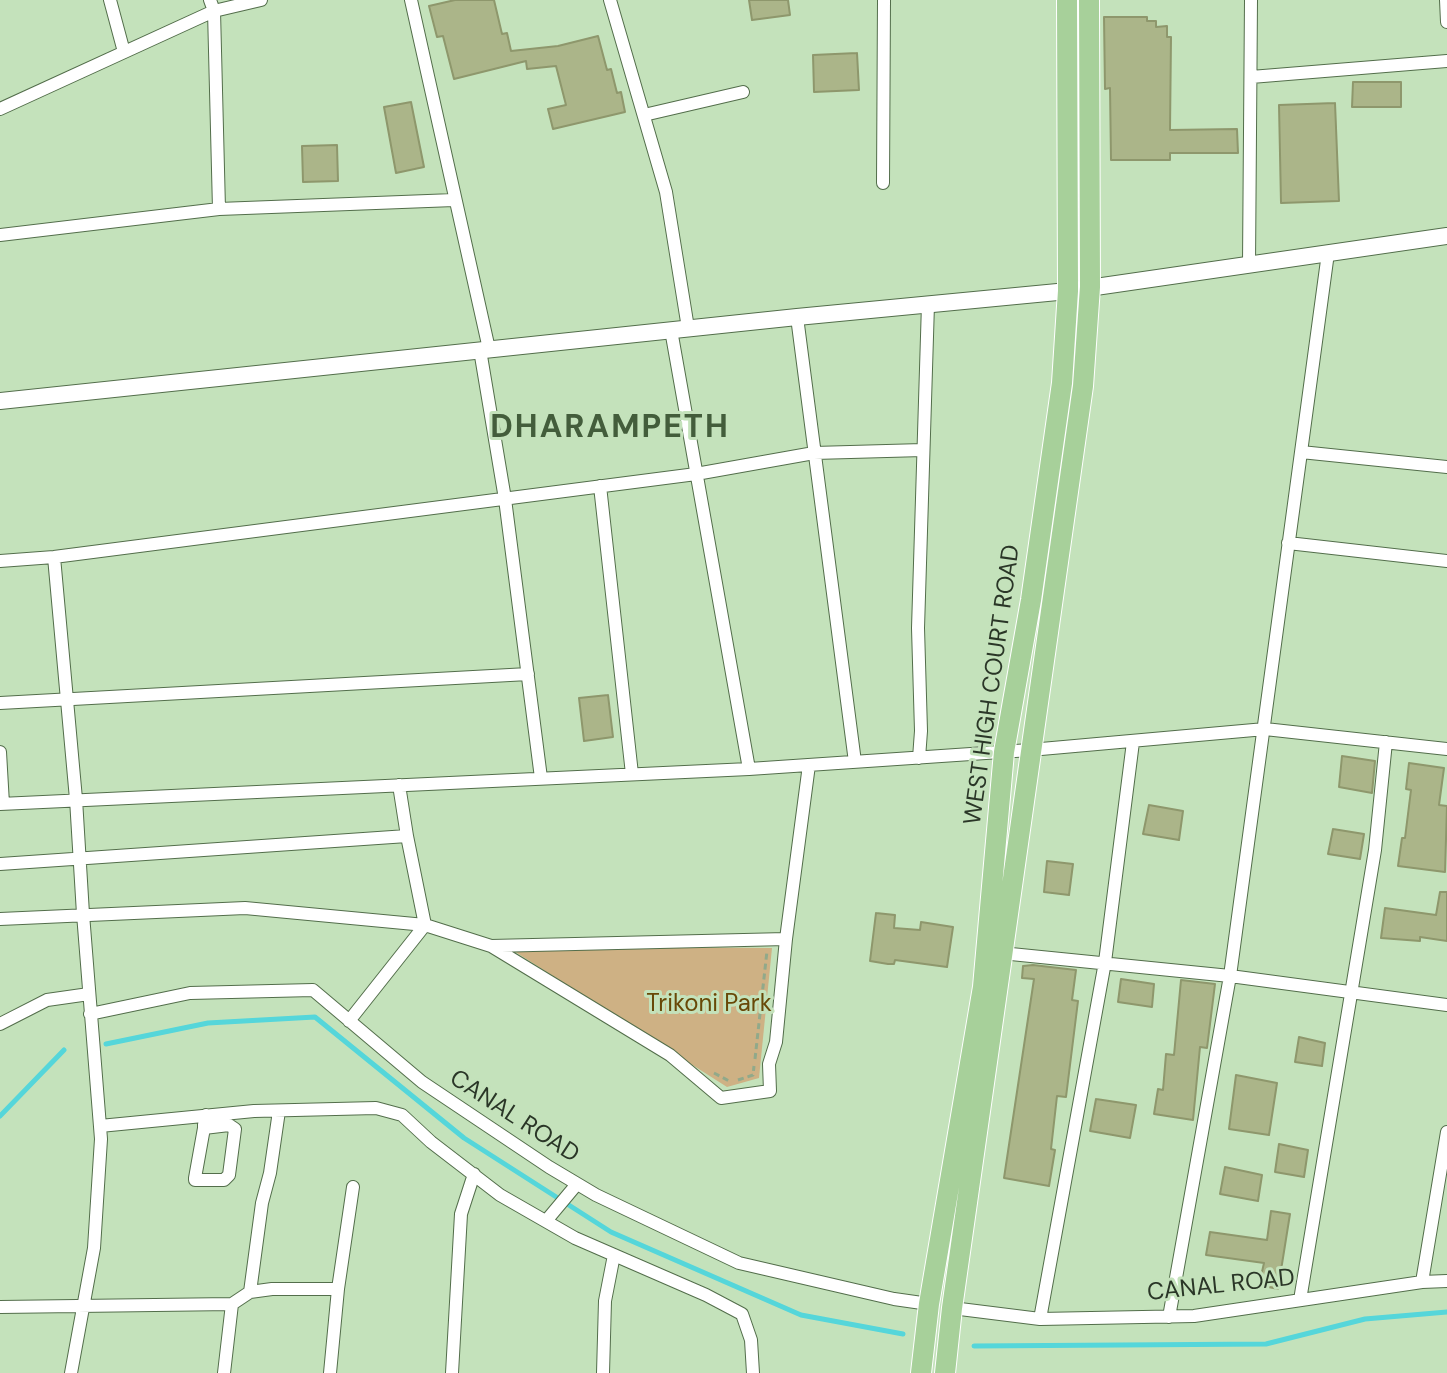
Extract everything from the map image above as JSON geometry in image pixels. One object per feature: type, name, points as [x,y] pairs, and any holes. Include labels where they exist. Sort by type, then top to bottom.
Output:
[{"type":"main road","name":"WEST HIGH COURT ROAD","points":[[921,1373],[929,1304],[983,987],[1004,752],[1031,600],[1062,383],[1068,291],[1067,0]]},
{"type":"main road","name":"WEST HIGH COURT ROAD","points":[[945,1373],[1001,953],[1083,386],[1090,287],[1089,0]]},
{"type":"street","points":[[110,0],[124,52]]},
{"type":"street","points":[[0,109],[124,52],[212,5],[261,0]]},
{"type":"street","points":[[411,0],[484,350],[541,778]]},
{"type":"street","points":[[610,0],[666,192],[688,328]]},
{"type":"street","points":[[883,183],[884,0]]},
{"type":"street","points":[[1249,264],[1251,0]]},
{"type":"street","points":[[1446,0],[1447,22]]},
{"type":"street","points":[[212,5],[219,209]]},
{"type":"street","points":[[1251,77],[1447,61]]},
{"type":"street","points":[[644,115],[743,92]]},
{"type":"street","points":[[0,235],[219,209],[454,200]]},
{"type":"street","points":[[0,401],[1068,291],[1447,236]]},
{"type":"street","points":[[1169,1317],[1230,976],[1328,253]]},
{"type":"street","points":[[919,758],[918,628],[928,304]]},
{"type":"street","points":[[797,317],[855,762]]},
{"type":"street","points":[[671,330],[749,769]]},
{"type":"street","points":[[0,561],[54,557],[696,474],[814,453],[923,450]]},
{"type":"street","points":[[1301,452],[1447,467]]},
{"type":"street","points":[[600,486],[632,774]]},
{"type":"street","points":[[1288,543],[1447,561]]},
{"type":"street","points":[[54,557],[76,799],[100,1126],[101,1179],[94,1248],[71,1373]]},
{"type":"street","points":[[0,703],[528,674]]},
{"type":"street","points":[[0,752],[2,804],[749,769],[1030,750],[1265,729],[1447,749]]},
{"type":"street","points":[[1040,1319],[1105,962],[1133,742]]},
{"type":"street","points":[[1300,1300],[1375,850],[1386,742]]},
{"type":"street","points":[[0,919],[245,908],[425,925],[491,946],[670,1055],[721,1098],[770,1091],[769,1064],[776,1042],[809,765]]},
{"type":"street","points":[[349,1021],[425,925],[399,785]]},
{"type":"street","points":[[0,864],[407,836]]},
{"type":"street","points":[[491,946],[786,939]]},
{"type":"street","points":[[1001,953],[1230,976],[1447,1005]]},
{"type":"street","name":"CANAL ROAD","points":[[90,1014],[190,993],[313,990],[422,1082],[577,1184],[739,1263],[894,1299],[929,1304]]},
{"type":"street","points":[[2,1021],[47,1000],[89,994]]},
{"type":"street","points":[[100,1126],[205,1122],[279,1111],[376,1108],[402,1115],[431,1142],[500,1195],[575,1238],[742,1314],[751,1340],[753,1373]]},
{"type":"street","points":[[250,1292],[279,1111]]},
{"type":"street","points":[[205,1122],[229,1125],[235,1129],[229,1175],[224,1180],[195,1180],[205,1122]]},
{"type":"street","points":[[1422,1282],[1441,1206],[1447,1132]]},
{"type":"street","points":[[452,1373],[461,1214],[474,1174]]},
{"type":"street","points":[[546,1221],[577,1184]]},
{"type":"street","points":[[330,1373],[353,1187]]},
{"type":"street","points":[[603,1373],[605,1301],[614,1255]]},
{"type":"street","name":"CANAL ROAD","points":[[952,1308],[1040,1319],[1194,1316],[1422,1282],[1447,1281]]},
{"type":"street","points":[[0,1307],[232,1304],[250,1292],[338,1289]]},
{"type":"street","points":[[224,1373],[232,1304]]},
{"type":"path","points":[[703,1066],[730,1083],[753,1075],[767,948],[745,948],[745,940]]},
{"type":"green space","name":"Trikoni Park","points":[[506,946],[772,948],[759,1078],[727,1087]]},
{"type":"building","points":[[455,0],[494,0],[502,34],[507,33],[511,51],[558,46],[598,36],[607,70],[611,69],[617,93],[621,92],[625,112],[553,129],[548,109],[566,105],[556,66],[527,69],[526,61],[454,79],[443,36],[437,37],[429,6]]},
{"type":"building","points":[[749,0],[788,0],[790,15],[752,20]]},
{"type":"building","points":[[1104,17],[1147,17],[1147,21],[1156,21],[1156,27],[1167,26],[1167,37],[1171,37],[1170,130],[1237,129],[1238,153],[1170,153],[1170,160],[1111,160],[1110,88],[1105,89]]},
{"type":"building","points":[[857,53],[859,90],[814,92],[813,55]]},
{"type":"building","points":[[1353,82],[1401,82],[1401,107],[1352,107]]},
{"type":"building","points":[[411,102],[424,167],[396,173],[384,107]]},
{"type":"building","points":[[1335,103],[1339,201],[1281,203],[1279,105]]},
{"type":"building","points":[[337,145],[338,181],[303,182],[302,146]]},
{"type":"building","points":[[608,695],[613,737],[584,741],[579,698]]},
{"type":"building","points":[[1342,756],[1375,761],[1372,793],[1339,787]]},
{"type":"building","points":[[1409,763],[1444,768],[1439,805],[1447,806],[1445,872],[1398,866],[1411,790],[1406,789]]},
{"type":"building","points":[[1149,805],[1183,811],[1179,840],[1143,834]]},
{"type":"building","points":[[1333,829],[1364,834],[1360,859],[1328,854]]},
{"type":"building","points":[[1047,861],[1073,864],[1069,895],[1044,892]]},
{"type":"building","points":[[1440,892],[1447,892],[1447,941],[1420,937],[1420,941],[1381,938],[1385,908],[1436,915]]},
{"type":"building","points":[[876,913],[895,915],[894,928],[920,930],[921,922],[953,927],[947,967],[895,960],[894,964],[870,961]]},
{"type":"building","points":[[1023,966],[1076,970],[1072,1000],[1078,1001],[1066,1097],[1057,1096],[1051,1149],[1055,1150],[1049,1186],[1004,1178],[1034,979],[1022,978]]},
{"type":"building","points":[[1121,979],[1154,984],[1152,1007],[1118,1002]]},
{"type":"building","points":[[1181,980],[1215,984],[1207,1048],[1200,1047],[1193,1120],[1154,1114],[1158,1089],[1163,1090],[1166,1054],[1174,1055]]},
{"type":"building","points":[[1299,1037],[1325,1043],[1322,1066],[1295,1062]]},
{"type":"building","points":[[1236,1075],[1277,1083],[1269,1135],[1229,1129]]},
{"type":"building","points":[[1096,1099],[1136,1105],[1130,1138],[1090,1131]]},
{"type":"building","points":[[1279,1144],[1308,1150],[1304,1177],[1275,1172]]},
{"type":"building","points":[[1225,1167],[1262,1175],[1258,1201],[1220,1194]]},
{"type":"building","points":[[1271,1211],[1290,1214],[1278,1289],[1259,1285],[1264,1263],[1206,1255],[1210,1232],[1267,1240]]},
{"type":"waterway","points":[[106,1044],[208,1023],[315,1017],[464,1138],[611,1232],[801,1315],[903,1334]]},
{"type":"waterway","points":[[0,1116],[64,1050]]},
{"type":"waterway","points":[[974,1346],[1266,1344],[1365,1319],[1447,1312]]},
{"type":"district","name":"DHARAMPETH","points":[[610,429]]}]
